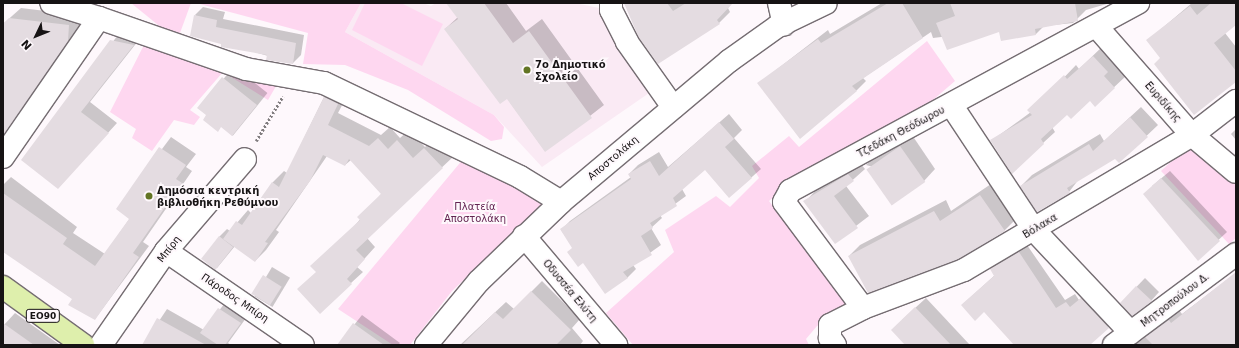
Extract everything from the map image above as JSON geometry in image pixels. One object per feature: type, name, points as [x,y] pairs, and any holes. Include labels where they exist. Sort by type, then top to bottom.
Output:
[{"type":"main road","name":"ΕΟ90","points":[[3,287],[83,345]]},
{"type":"street","points":[[51,3],[246,69],[324,83],[520,177],[561,202]]},
{"type":"street","points":[[612,3],[611,10],[627,42],[673,107]]},
{"type":"street","points":[[779,3],[784,24]]},
{"type":"street","name":"Αποστολάκη","points":[[426,345],[457,305],[524,236],[561,202],[729,61],[784,24],[826,3]]},
{"type":"street","name":"Τζεδάκη Θεόδωρου","points":[[863,308],[784,198],[790,191],[952,106],[982,86],[1098,27],[1138,3]]},
{"type":"street","points":[[3,157],[99,18]]},
{"type":"street","name":"Ευριδίκης","points":[[1098,27],[1192,135],[1236,172]]},
{"type":"street","name":"Βόλακα","points":[[833,335],[863,308],[964,270],[1034,230],[1192,135],[1236,101]]},
{"type":"street","points":[[952,106],[1034,230],[1122,339]]},
{"type":"street","name":"Μπίρη","points":[[101,345],[166,251],[245,159]]},
{"type":"street","name":"Οδυσσέα Ελύτη","points":[[524,236],[616,345]]},
{"type":"street","name":"Πάροδος Μπίρη","points":[[166,251],[303,345]]},
{"type":"street","name":"Μητροπούλου Δ.","points":[[1122,339],[1236,254]]},
{"type":"path","points":[[245,159],[295,77]]},
{"type":"shaded area","name":"7ο Δημοτικό Σχολείο","points":[[361,3],[423,3],[431,6],[436,3],[575,3],[604,9],[652,91],[542,167],[494,115],[345,32]]},
{"type":"green space","points":[[131,3],[191,3],[180,33],[163,29]]},
{"type":"green space","points":[[196,3],[361,3],[345,32],[494,115],[504,127],[502,139],[491,141],[408,90],[345,65],[303,64],[308,33]]},
{"type":"green space","points":[[365,3],[401,3],[443,24],[422,66],[352,30]]},
{"type":"green space","points":[[147,39],[279,81],[268,100],[223,72],[190,110],[200,117],[194,125],[174,120],[152,151],[132,138],[136,129],[110,112]]},
{"type":"green space","points":[[927,41],[955,81],[912,118],[795,178],[769,201],[848,307],[817,326],[806,339],[809,345],[633,345],[606,313],[674,252],[665,230],[716,196],[730,207],[759,178],[752,166],[789,136],[799,147]]},
{"type":"green space","points":[[1189,145],[1236,185],[1236,238],[1229,244],[1161,171]]},
{"type":"green space","name":"Πλατεία Αποστολάκη","points":[[464,158],[547,200],[452,291],[410,345],[393,345],[338,309]]},
{"type":"building","points":[[446,3],[484,3],[513,43],[529,31],[592,118],[545,152],[507,99],[500,104],[444,29],[458,19]]},
{"type":"building","points":[[624,3],[667,3],[673,11],[686,3],[733,3],[717,20],[720,24],[658,64],[638,36]]},
{"type":"building","points":[[888,3],[902,3],[923,38],[852,86],[857,91],[800,139],[757,83],[818,39],[821,43]]},
{"type":"building","points":[[950,3],[1075,3],[1078,21],[1035,29],[1036,35],[1001,41],[999,32],[947,50],[936,23],[955,16]]},
{"type":"building","points":[[1211,3],[1236,3],[1236,25],[1214,43],[1236,71],[1236,82],[1194,115],[1154,64],[1160,58],[1146,40],[1190,6],[1197,15]]},
{"type":"building","points":[[194,15],[217,20],[216,27],[296,43],[293,64],[266,60],[267,55],[221,47],[221,44],[190,36]]},
{"type":"building","points":[[9,18],[69,25],[68,41],[3,135],[3,24]]},
{"type":"building","points":[[110,40],[134,45],[81,112],[109,133],[58,189],[21,160]]},
{"type":"building","points":[[1093,56],[1108,72],[1104,76],[1115,88],[1095,107],[1090,101],[1071,119],[1067,115],[1041,139],[1044,144],[1012,174],[990,140],[1032,115],[1027,110],[1064,75],[1067,79]]},
{"type":"building","points":[[222,77],[257,105],[232,136],[221,127],[218,132],[203,120],[206,115],[197,108]]},
{"type":"building","points":[[324,97],[338,104],[328,125],[369,146],[378,138],[388,149],[397,140],[413,158],[424,148],[443,168],[356,250],[365,259],[347,279],[352,284],[320,314],[297,289],[316,272],[310,266],[360,220],[357,217],[381,194],[349,159],[345,166],[323,155],[310,181],[265,242],[268,243],[255,262],[223,239],[236,221],[242,225],[272,182],[279,187]]},
{"type":"building","points":[[1130,117],[1148,137],[1119,163],[1115,159],[1067,188],[1070,193],[1037,212],[1020,186],[1089,144],[1093,151]]},
{"type":"building","points":[[719,122],[734,139],[725,147],[752,178],[729,198],[705,170],[673,198],[677,206],[650,223],[653,228],[641,236],[652,255],[623,272],[628,278],[605,294],[583,263],[578,267],[567,252],[572,248],[560,229],[631,179],[628,174],[650,161],[659,176]]},
{"type":"building","points":[[900,146],[925,182],[892,206],[866,170]]},
{"type":"building","points":[[159,147],[186,165],[176,179],[182,183],[133,253],[139,257],[95,320],[68,305],[72,299],[3,252],[3,193],[67,238],[63,244],[95,266],[129,219],[116,209]]},
{"type":"building","points":[[848,174],[854,181],[834,196],[858,228],[835,244],[803,201]]},
{"type":"building","points":[[1161,178],[1220,241],[1198,261],[1143,194]]},
{"type":"building","points":[[980,195],[1005,231],[959,259],[868,293],[848,256],[934,211],[940,221]]},
{"type":"building","points":[[219,236],[233,247],[215,270],[201,259]]},
{"type":"building","points":[[1019,252],[1056,308],[1066,302],[1070,307],[1081,298],[1109,328],[1090,345],[1014,345],[984,312],[975,321],[961,305],[994,276],[990,269]]},
{"type":"building","points":[[1236,272],[1236,345],[1153,345],[1145,337],[1169,320],[1171,323]]},
{"type":"building","points":[[263,275],[282,287],[270,305],[251,294]]},
{"type":"building","points":[[1136,286],[1152,301],[1132,316],[1120,303]]},
{"type":"building","points":[[531,291],[571,330],[556,345],[462,345],[495,312],[503,319]]},
{"type":"building","points":[[915,307],[951,345],[905,345],[891,330]]},
{"type":"building","points":[[218,308],[241,323],[225,345],[218,345],[200,333]]},
{"type":"building","points":[[157,318],[206,345],[142,345]]},
{"type":"building","points":[[3,323],[34,345],[3,345]]},
{"type":"building","points":[[353,323],[384,345],[337,345]]},
{"type":"place","name":"7ο Δημοτικό Σχολείο","points":[[527,70]]},
{"type":"place","name":"Δημόσια κεντρική βιβλιοθήκη Ρεθύμνου","points":[[149,196]]}]
